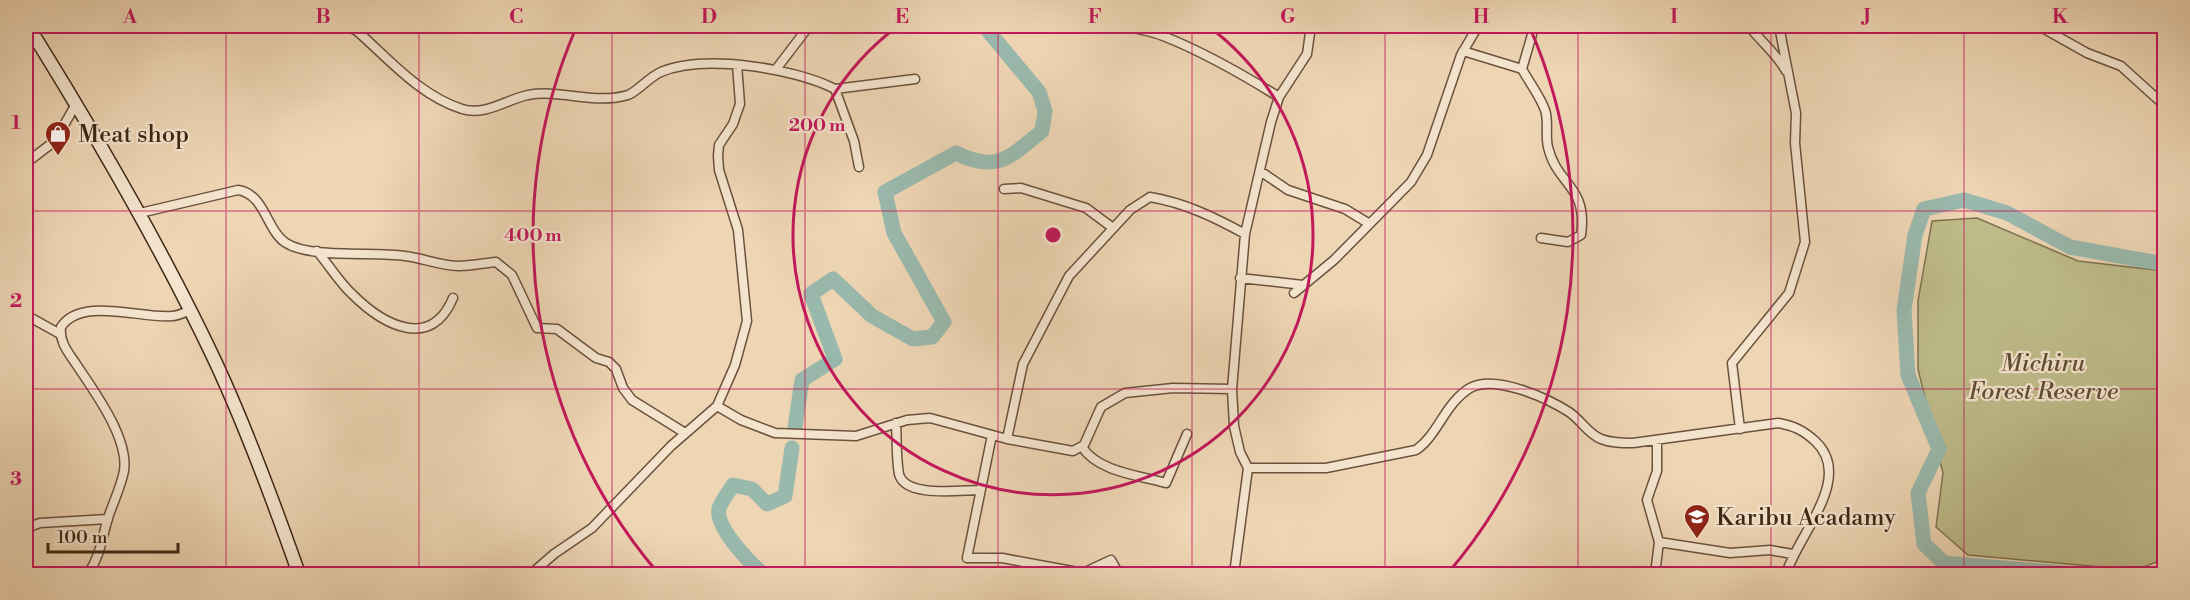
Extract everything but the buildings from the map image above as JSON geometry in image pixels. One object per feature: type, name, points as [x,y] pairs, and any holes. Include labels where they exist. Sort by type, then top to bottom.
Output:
[{"type":"main road","points":[[28,26],[140,213],[190,310],[253,446],[299,574]]},
{"type":"street","points":[[347,26],[357,31],[418,86],[454,106],[473,111],[489,110],[529,95],[596,98],[629,95],[644,81],[663,71],[694,66],[737,65],[777,69],[814,78],[835,88],[915,79]]},
{"type":"street","points":[[777,69],[809,26]]},
{"type":"street","points":[[1127,26],[1161,35],[1187,46],[1239,72],[1279,97]]},
{"type":"street","points":[[1234,574],[1248,468],[1240,452],[1234,426],[1232,389],[1245,234],[1271,122],[1279,97],[1307,54],[1311,26]]},
{"type":"street","points":[[1293,293],[1340,254],[1368,223],[1411,182],[1427,155],[1463,51],[1478,26]]},
{"type":"street","points":[[1522,69],[1533,31],[1538,26]]},
{"type":"street","points":[[1749,26],[1761,42],[1780,59],[1790,78]]},
{"type":"street","points":[[1740,429],[1732,363],[1789,293],[1805,243],[1795,143],[1797,123],[1779,26]]},
{"type":"street","points":[[2039,26],[2087,53],[2121,66],[2164,105]]},
{"type":"street","points":[[1463,51],[1522,69],[1545,111],[1548,148],[1564,180],[1575,191],[1584,215],[1581,235],[1568,242],[1541,238]]},
{"type":"street","points":[[531,574],[554,554],[592,528],[685,433],[717,406],[735,365],[747,321],[738,230],[719,170],[718,156],[719,145],[733,124],[740,104],[737,65]]},
{"type":"street","points":[[835,88],[855,141],[859,167]]},
{"type":"street","points":[[26,163],[55,141],[76,104]]},
{"type":"street","points":[[1260,171],[1288,190],[1345,209],[1368,223]]},
{"type":"street","points":[[1004,189],[1021,188],[1086,208],[1113,228]]},
{"type":"street","points":[[140,213],[238,190],[254,196],[285,243],[317,251],[405,255],[458,266],[496,262],[512,275],[537,328],[557,329],[596,358],[609,362],[616,369],[623,388],[632,400],[685,433]]},
{"type":"street","points":[[1007,439],[1023,364],[1054,309],[1069,276],[1136,205],[1150,197],[1178,202],[1220,220],[1245,234]]},
{"type":"street","points":[[317,251],[352,294],[375,312],[402,327],[426,328],[440,321],[453,298]]},
{"type":"street","points":[[1240,278],[1303,285]]},
{"type":"street","points":[[87,574],[100,552],[108,519],[124,472],[124,457],[119,437],[63,344],[60,334],[65,321],[82,312],[139,313],[170,317],[190,310]]},
{"type":"street","points":[[26,315],[60,334]]},
{"type":"street","points":[[1248,468],[1326,468],[1416,450],[1425,444],[1456,400],[1478,384],[1505,384],[1570,413],[1601,439],[1633,443],[1778,423],[1792,426],[1807,434],[1823,449],[1829,459],[1830,471],[1822,500],[1792,554],[1786,574]]},
{"type":"street","points":[[717,406],[741,420],[775,433],[856,436],[896,423],[930,418],[1007,439],[1073,451],[1082,447],[1101,407],[1125,393],[1173,388],[1232,389]]},
{"type":"street","points":[[896,423],[899,475],[904,485],[917,490],[980,490]]},
{"type":"street","points":[[1082,447],[1090,460],[1116,470],[1166,483],[1187,434]]},
{"type":"street","points":[[992,435],[968,558],[1002,558],[1083,573],[1111,560],[1119,574]]},
{"type":"street","points":[[1655,574],[1659,542],[1647,500],[1657,471],[1657,440]]},
{"type":"street","points":[[26,528],[40,523],[108,519]]},
{"type":"street","points":[[1659,542],[1730,553],[1770,550],[1792,554]]},
{"type":"green space","name":"Michiru Forest Reserve","points":[[1977,218],[2078,261],[2164,271],[2164,559],[2136,570],[1968,555],[1936,527],[1943,473],[1918,369],[1918,301],[1932,221]]},
{"type":"waterway","points":[[795,427],[802,380],[835,359],[811,294],[833,279],[872,316],[913,339],[932,337],[944,322],[894,233],[885,192],[956,153],[982,162],[1003,159],[1042,131],[1045,111],[1039,92],[984,26]]},
{"type":"waterway","points":[[2077,574],[1944,563],[1924,544],[1918,493],[1939,449],[1908,375],[1904,310],[1915,235],[1924,209],[1964,200],[2007,213],[2070,247],[2164,264]]},
{"type":"waterway","points":[[763,574],[728,535],[719,517],[719,509],[733,485],[752,489],[767,504],[785,496],[792,448]]},
{"type":"place","name":"Meat shop","points":[[58,157]]},
{"type":"place","name":"Karibu Acadamy","points":[[1697,540]]}]
